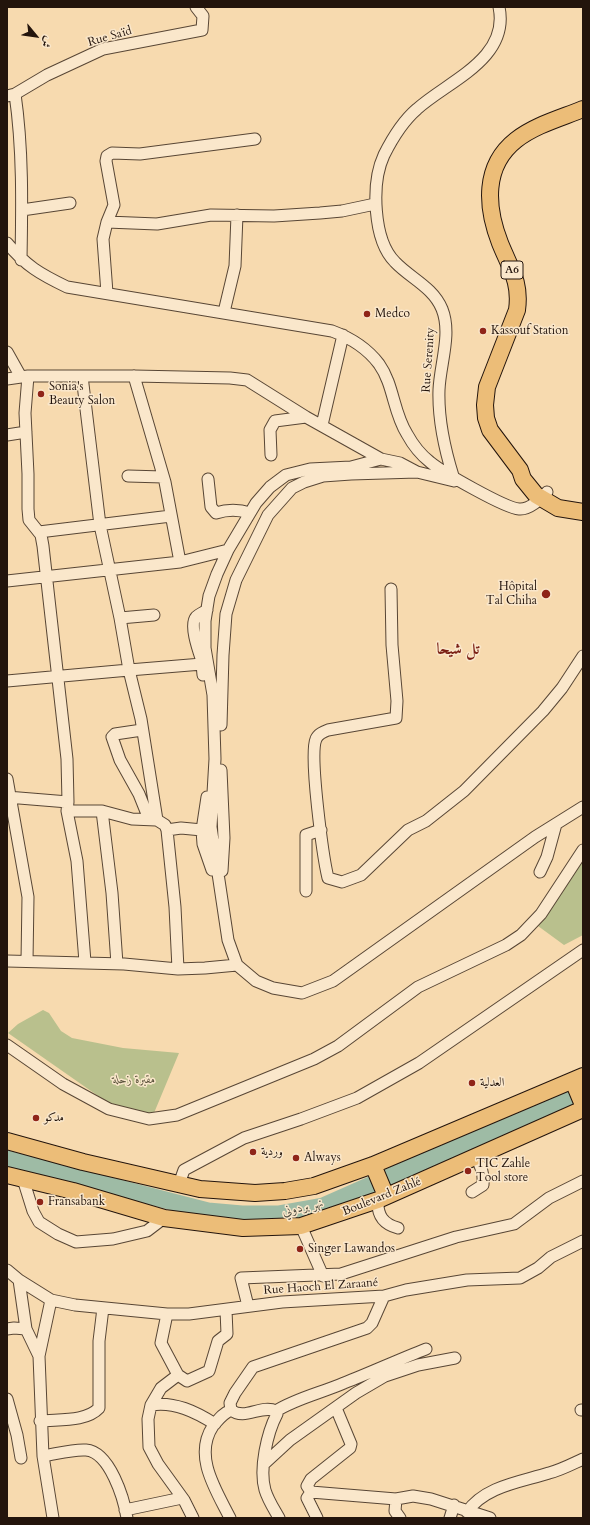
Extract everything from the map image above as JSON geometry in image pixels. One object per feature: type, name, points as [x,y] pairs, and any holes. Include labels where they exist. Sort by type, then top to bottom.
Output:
[{"type":"highway","name":"A6","points":[[578,512],[562,501],[540,492],[520,470],[490,430],[485,405],[487,387],[517,310],[519,300],[518,286],[500,243],[493,221],[489,197],[491,179],[495,165],[517,139],[541,126],[583,109]]},
{"type":"highway","name":"Boulevard Zahlé","points":[[7,1141],[83,1162],[179,1184],[222,1192],[255,1193],[285,1191],[314,1186],[580,1093]]},
{"type":"highway","name":"Boulevard Zahlé","points":[[7,1175],[73,1191],[164,1218],[243,1228],[301,1226],[382,1198],[476,1157],[580,1093]]},
{"type":"highway","points":[[373,1165],[382,1198]]},
{"type":"street","name":"Rue Saïd","points":[[11,95],[48,74],[103,49],[202,30],[203,16],[196,7]]},
{"type":"street","name":"Rue Serenity","points":[[458,479],[447,457],[440,424],[440,378],[445,330],[442,310],[430,290],[395,262],[387,252],[375,204],[378,174],[383,156],[396,132],[416,109],[480,63],[489,52],[499,29],[499,7]]},
{"type":"street","points":[[11,95],[19,122],[22,210],[21,260]]},
{"type":"street","points":[[107,293],[103,239],[107,222],[114,205],[106,161],[107,156],[112,154],[140,154],[255,139]]},
{"type":"street","points":[[22,210],[70,203]]},
{"type":"street","points":[[107,222],[156,224],[197,216],[274,216],[320,213],[342,211],[375,204]]},
{"type":"street","points":[[224,312],[235,266],[237,215]]},
{"type":"street","points":[[7,243],[21,260],[43,276],[67,287],[224,312],[332,331],[343,335],[358,343],[379,364],[389,381],[397,413],[406,434],[418,450],[431,463],[458,479],[515,508],[526,508],[540,492]]},
{"type":"street","points":[[322,425],[343,335]]},
{"type":"street","points":[[7,352],[24,377],[29,520],[38,532],[43,546],[47,577],[66,759],[68,806],[77,861],[85,962]]},
{"type":"street","points":[[82,376],[100,525],[142,730],[153,819]]},
{"type":"street","points":[[7,379],[24,377],[134,376],[230,378],[247,380],[306,417],[381,459],[400,463],[417,472]]},
{"type":"street","points":[[134,376],[163,477],[180,562]]},
{"type":"street","points":[[271,455],[270,430],[275,421],[306,417]]},
{"type":"street","points":[[7,435],[26,432]]},
{"type":"street","points":[[224,907],[206,855],[202,830],[208,792],[218,779],[215,759],[213,706],[205,648],[209,596],[228,550],[253,508],[270,487],[286,475],[297,471],[351,467],[381,459]]},
{"type":"street","points":[[458,479],[417,472],[323,476],[304,482],[292,488],[268,515],[242,564],[226,614],[221,700],[217,823],[221,890],[228,940],[237,965],[256,981],[272,988],[289,992],[302,993],[333,981],[396,935],[556,824],[583,807]]},
{"type":"street","points":[[286,475],[292,488]]},
{"type":"street","points":[[128,476],[163,477]]},
{"type":"street","points":[[208,479],[211,507],[216,514],[226,510],[253,508],[268,515]]},
{"type":"street","points":[[38,532],[171,516]]},
{"type":"street","points":[[7,581],[180,562],[228,550]]},
{"type":"street","points":[[391,589],[392,645],[397,701],[396,718],[328,730],[320,734],[316,739],[313,760],[321,830],[322,854],[328,878],[342,882],[361,875],[408,830],[426,822],[464,791],[543,711],[562,688],[583,656]]},
{"type":"street","points":[[207,610],[197,616],[194,621],[195,640],[202,664],[208,699],[213,706]]},
{"type":"street","points":[[120,618],[154,615]]},
{"type":"street","points":[[7,681],[202,664]]},
{"type":"street","points":[[142,730],[115,734],[112,737],[120,760],[153,819]]},
{"type":"street","points":[[7,779],[28,897],[27,961]]},
{"type":"street","points":[[9,797],[102,811],[132,819],[153,819],[165,825],[167,830],[175,907],[178,969]]},
{"type":"street","points":[[102,811],[112,893],[117,964]]},
{"type":"street","points":[[540,872],[547,857],[556,824]]},
{"type":"street","points":[[167,830],[181,828],[202,830]]},
{"type":"street","points":[[306,891],[306,835],[321,830]]},
{"type":"street","points":[[7,1045],[63,1084],[109,1109],[149,1119],[177,1115],[314,1059],[338,1046],[418,987],[506,945],[521,934],[541,914],[583,850]]},
{"type":"street","points":[[179,1184],[184,1170],[244,1138],[301,1120],[357,1098],[405,1072],[583,950]]},
{"type":"street","points":[[7,961],[85,962],[178,969],[237,965]]},
{"type":"street","points":[[472,1192],[482,1185],[483,1179],[483,1172],[476,1157]]},
{"type":"street","points":[[23,1179],[33,1211],[39,1222],[58,1234],[76,1242],[113,1239],[146,1231],[164,1218]]},
{"type":"street","points":[[248,1306],[241,1278],[323,1276],[341,1274],[456,1237],[514,1224],[549,1198],[583,1181]]},
{"type":"street","points":[[382,1198],[378,1209],[380,1217],[392,1226],[398,1228]]},
{"type":"street","points":[[301,1226],[323,1276]]},
{"type":"street","name":"Rue Haoch El Zaraané","points":[[51,1300],[75,1305],[167,1314],[226,1310],[248,1306],[384,1296],[406,1290],[466,1280],[520,1278],[538,1268],[551,1257],[583,1241]]},
{"type":"street","points":[[7,1270],[19,1280],[51,1300],[39,1356],[40,1421],[43,1456],[53,1518]]},
{"type":"street","points":[[19,1280],[26,1329],[39,1356]]},
{"type":"street","points":[[231,1410],[230,1403],[235,1393],[253,1367],[367,1328],[372,1323],[384,1296]]},
{"type":"street","points":[[40,1421],[80,1418],[94,1414],[99,1408],[99,1341],[103,1308]]},
{"type":"street","points":[[167,1314],[161,1343],[178,1375],[187,1381],[209,1371],[218,1341],[227,1334],[226,1310]]},
{"type":"street","points":[[7,1329],[26,1329]]},
{"type":"street","points":[[230,1518],[210,1476],[204,1458],[205,1442],[222,1414],[231,1410],[243,1414],[265,1410],[276,1411],[287,1404],[343,1384],[387,1364],[426,1349]]},
{"type":"street","points":[[265,1464],[290,1440],[356,1393],[385,1376],[418,1365],[455,1358]]},
{"type":"street","points":[[178,1375],[160,1388],[151,1405],[148,1420],[149,1447],[158,1464],[182,1498],[193,1518]]},
{"type":"street","points":[[7,1399],[21,1458]]},
{"type":"street","points":[[151,1405],[162,1403],[194,1411],[215,1424]]},
{"type":"street","points":[[311,1492],[307,1486],[311,1480],[350,1448],[350,1444],[336,1408]]},
{"type":"street","points":[[276,1411],[277,1414],[266,1443],[263,1476],[265,1490],[280,1518]]},
{"type":"street","points":[[43,1456],[87,1450],[98,1455],[116,1480],[126,1514],[182,1498]]},
{"type":"street","points":[[467,1512],[472,1505],[485,1494],[551,1473],[583,1459]]},
{"type":"street","points":[[311,1492],[396,1499],[413,1496],[431,1499],[454,1506],[467,1512],[490,1518]]},
{"type":"street","points":[[311,1492],[307,1498],[308,1503],[317,1518]]},
{"type":"street","points":[[396,1499],[395,1511],[400,1518]]},
{"type":"street","points":[[450,1518],[454,1506]]},
{"type":"green space","points":[[583,857],[583,935],[564,945],[538,926]]},
{"type":"green space","name":"مقبرة زحلة","points":[[43,1010],[49,1013],[61,1031],[72,1038],[123,1048],[179,1053],[154,1113],[134,1114],[111,1105],[8,1033],[18,1024]]},
{"type":"waterway","name":"نهر بردوني","points":[[7,1159],[208,1211],[242,1214],[278,1214],[323,1206],[583,1091]]},
{"type":"place","name":"Medco","points":[[367,314]]},
{"type":"place","name":"Kassouf Station","points":[[483,331]]},
{"type":"place","name":"Sonia's Beauty Salon","points":[[41,394]]},
{"type":"place","name":"Hôpital Tal Chiha","points":[[546,594]]},
{"type":"place","name":"العدلية","points":[[472,1083]]},
{"type":"place","name":"مدكو","points":[[36,1118]]},
{"type":"place","name":"وردية","points":[[253,1152]]},
{"type":"place","name":"Always","points":[[296,1158]]},
{"type":"place","name":"TIC Zahle Tool store","points":[[468,1171]]},
{"type":"place","name":"Fransabank","points":[[40,1202]]},
{"type":"place","name":"Singer Lawandos","points":[[300,1249]]},
{"type":"district","name":"تل شيحا","points":[[458,650]]}]
